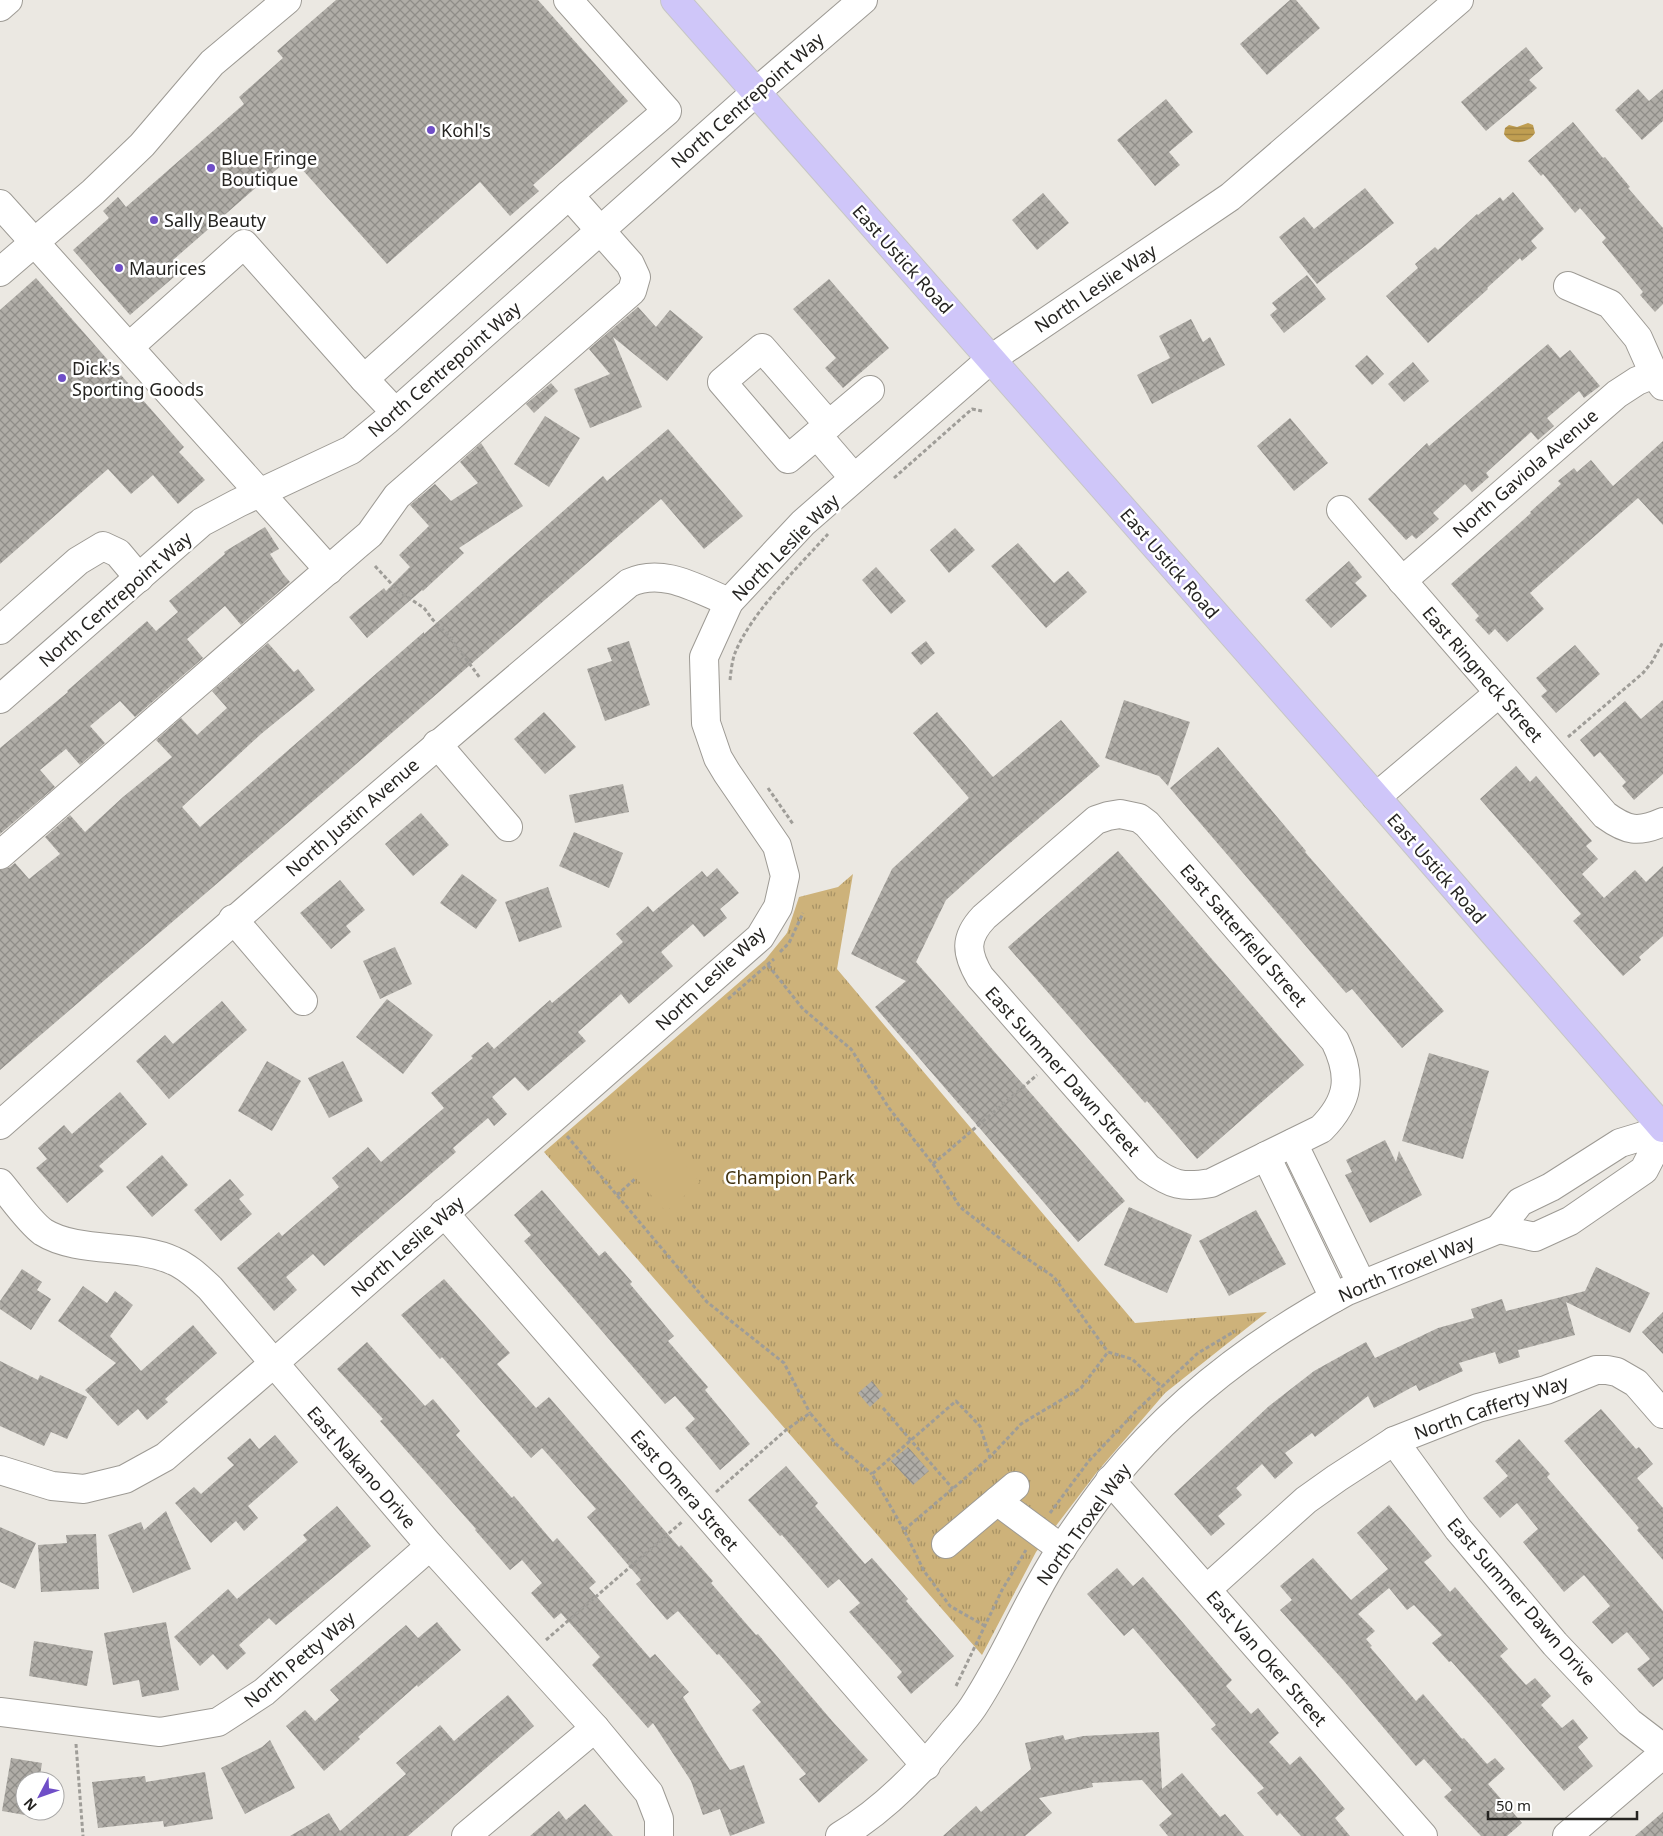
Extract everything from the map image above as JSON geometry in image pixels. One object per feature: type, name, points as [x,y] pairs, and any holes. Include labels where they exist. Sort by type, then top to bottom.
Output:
[{"type":"main road","name":"East Ustick Road","points":[[675,0],[1376,797],[1663,1130]]},
{"type":"street","points":[[0,7],[8,0]]},
{"type":"street","points":[[0,272],[93,192],[142,145],[212,63],[287,0]]},
{"type":"street","points":[[364,379],[569,195],[667,111],[568,0]]},
{"type":"street","name":"North Centrepoint Way","points":[[0,700],[202,522],[351,450],[862,0]]},
{"type":"street","name":"North Leslie Way","points":[[0,1470],[52,1486],[84,1489],[125,1479],[165,1457],[274,1364],[760,937],[778,907],[785,876],[777,846],[726,773],[706,724],[704,657],[729,602],[803,523],[991,359],[1230,196],[1459,0]]},
{"type":"street","points":[[0,855],[370,534],[397,496],[632,291],[636,277],[633,270],[625,258],[569,195]]},
{"type":"street","points":[[0,204],[329,570]]},
{"type":"street","points":[[129,347],[244,244],[395,412]]},
{"type":"street","points":[[1568,286],[1610,304],[1638,338],[1659,380]]},
{"type":"street","name":"North Gaviola Avenue","points":[[1402,581],[1617,394],[1637,381],[1659,380]]},
{"type":"street","points":[[854,478],[823,430],[870,390]]},
{"type":"street","name":"East Ringneck Street","points":[[1341,510],[1605,815],[1619,824],[1632,829],[1648,829],[1663,822]]},
{"type":"street","points":[[0,630],[78,561],[102,546],[118,553],[139,578]]},
{"type":"street","name":"North Justin Avenue","points":[[0,1124],[233,919],[629,583],[653,576],[671,578],[729,602]]},
{"type":"street","points":[[1376,797],[1499,693]]},
{"type":"street","points":[[437,744],[508,827]]},
{"type":"street","name":"East Satterfield Street","points":[[969,945],[972,932],[978,924],[1096,820],[1120,814],[1140,818],[1335,1041],[1342,1057],[1347,1077],[1342,1101],[1333,1117],[1321,1129],[1293,1143]]},
{"type":"street","points":[[233,919],[303,1001]]},
{"type":"street","name":"East Summer Dawn Street","points":[[969,945],[971,962],[980,977],[1148,1168],[1174,1184],[1192,1187],[1211,1183],[1266,1156]]},
{"type":"street","points":[[1499,1229],[1534,1236],[1570,1221],[1644,1170],[1663,1130]]},
{"type":"street","name":"North Troxel Way","points":[[840,1836],[879,1809],[926,1766],[973,1707],[1000,1660],[1033,1595],[1110,1480],[1145,1442],[1220,1372],[1277,1331],[1334,1298],[1499,1229],[1520,1202],[1551,1187],[1620,1143],[1663,1130]]},
{"type":"street","points":[[1334,1298],[1266,1156],[1293,1143],[1362,1285]]},
{"type":"street","name":"East Nakano Drive","points":[[0,1183],[34,1224],[52,1236],[69,1242],[145,1252],[174,1261],[192,1272],[210,1288],[430,1546],[595,1728],[648,1793],[658,1819],[659,1836]]},
{"type":"street","name":"East Omera Street","points":[[444,1213],[926,1766]]},
{"type":"street","name":"North Cafferty Way","points":[[1207,1589],[1306,1500],[1337,1478],[1394,1441],[1478,1408],[1546,1390],[1596,1370],[1607,1370],[1617,1372],[1636,1383],[1663,1414]]},
{"type":"street","name":"East Summer Dawn Drive","points":[[1394,1441],[1458,1529],[1555,1644],[1629,1722],[1663,1748]]},
{"type":"street","name":"East Van Oker Street","points":[[1110,1480],[1422,1836]]},
{"type":"street","points":[[946,1544],[1006,1493],[1062,1549]]},
{"type":"street","name":"North Petty Way","points":[[0,1712],[160,1732],[218,1722],[264,1692],[430,1546]]},
{"type":"street","points":[[466,1836],[595,1728]]},
{"type":"street","points":[[1567,1836],[1663,1754]]},
{"type":"path","points":[[374,566],[398,591],[424,608],[449,636],[482,683],[495,696]]},
{"type":"path","points":[[1551,752],[1642,673],[1652,662],[1663,642]]},
{"type":"path","points":[[768,965],[803,1010],[851,1049],[889,1108],[933,1164],[960,1207],[1016,1252],[1054,1277],[1108,1352]]},
{"type":"path","points":[[933,1164],[1054,1060]]},
{"type":"path","points":[[617,1195],[636,1178]]},
{"type":"path","points":[[872,1474],[956,1401],[980,1426],[990,1457]]},
{"type":"path","points":[[883,1408],[953,1489]]},
{"type":"path","points":[[712,1495],[786,1430],[810,1413],[836,1444],[872,1474],[904,1530]]},
{"type":"path","points":[[543,1644],[687,1517]]},
{"type":"path","points":[[74,1721],[83,1836]]},
{"type":"green space","name":"Champion Park","points":[[853,874],[837,969],[1135,1323],[1267,1312],[1165,1393],[1097,1472],[1036,1552],[982,1655],[544,1152],[765,960],[787,933],[799,897],[838,887]]},
{"type":"green space","points":[[641,1114],[700,1182],[666,1212],[606,1144]]},
{"type":"shaded area","points":[[1528,123],[1533,125],[1535,133],[1524,141],[1515,142],[1504,134],[1505,128],[1509,125],[1517,127]]},
{"type":"building","name":"Kohl's","points":[[336,0],[538,0],[628,101],[533,185],[539,191],[510,216],[480,182],[387,264],[291,157],[173,260],[182,270],[130,315],[73,250],[109,218],[103,211],[118,197],[126,207],[244,104],[239,97],[283,58],[277,51]]},
{"type":"building","points":[[1290,0],[1296,0],[1320,28],[1267,75],[1240,44]]},
{"type":"building","points":[[1526,47],[1543,68],[1529,80],[1537,88],[1486,131],[1461,102]]},
{"type":"building","points":[[1638,89],[1649,101],[1663,89],[1663,121],[1642,140],[1615,110]]},
{"type":"building","points":[[1166,99],[1193,132],[1169,152],[1180,165],[1155,186],[1117,140]]},
{"type":"building","points":[[1573,122],[1603,158],[1605,157],[1630,187],[1628,188],[1663,228],[1663,304],[1655,312],[1640,295],[1643,292],[1602,242],[1606,238],[1580,208],[1575,213],[1543,174],[1541,176],[1528,161]]},
{"type":"building","points":[[1365,188],[1394,223],[1317,284],[1279,237],[1304,217],[1314,229]]},
{"type":"building","points":[[1513,192],[1544,229],[1531,241],[1537,248],[1522,261],[1520,258],[1428,343],[1386,296],[1418,268],[1415,264],[1435,247],[1438,250],[1477,214],[1500,197],[1503,201]]},
{"type":"building","points":[[1043,193],[1069,223],[1037,250],[1012,220]]},
{"type":"building","points":[[1307,275],[1326,299],[1284,333],[1270,315],[1277,309],[1272,303]]},
{"type":"building","name":"Dick's Sporting Goods","points":[[36,278],[184,447],[179,452],[205,480],[178,504],[153,475],[131,494],[108,469],[0,564],[0,310]]},
{"type":"building","points":[[829,279],[889,348],[843,388],[825,368],[836,358],[793,309]]},
{"type":"building","points":[[638,307],[656,327],[670,310],[703,337],[667,381],[613,337],[642,407],[590,428],[574,389],[610,374],[589,349]]},
{"type":"building","points":[[1191,319],[1203,342],[1210,337],[1225,365],[1152,404],[1137,375],[1170,358],[1159,336]]},
{"type":"building","points":[[1548,344],[1560,358],[1570,350],[1600,386],[1584,398],[1579,391],[1547,418],[1554,426],[1538,440],[1531,432],[1486,473],[1489,477],[1472,492],[1465,484],[1433,513],[1439,519],[1416,539],[1412,535],[1406,540],[1368,499],[1427,443],[1429,446]]},
{"type":"building","points":[[1367,355],[1384,374],[1372,385],[1355,366]]},
{"type":"building","points":[[1413,362],[1429,381],[1404,402],[1388,384]]},
{"type":"building","points":[[551,383],[558,391],[534,413],[526,404]]},
{"type":"building","points":[[545,416],[580,438],[549,487],[514,464]]},
{"type":"building","points":[[1290,418],[1328,463],[1294,491],[1257,446]]},
{"type":"building","points":[[668,429],[743,516],[704,549],[661,499],[0,1070],[0,870],[10,867],[15,863],[29,879],[60,854],[45,837],[70,815],[85,832],[123,797],[172,757],[156,740],[181,718],[197,735],[227,708],[212,691],[268,643],[294,672],[298,669],[315,690],[261,734],[182,807],[200,827],[424,632],[424,634],[603,476],[607,481]]},
{"type":"building","points":[[1663,441],[1663,525],[1638,498],[1530,593],[1544,609],[1507,642],[1495,629],[1489,635],[1475,620],[1479,616],[1451,584],[1531,513],[1561,484],[1558,481],[1574,468],[1577,472],[1591,460],[1613,486]]},
{"type":"building","points":[[481,443],[523,506],[459,548],[464,553],[423,591],[367,638],[349,617],[384,588],[386,591],[410,567],[399,555],[429,526],[410,505],[435,484],[451,501],[478,483],[460,462]]},
{"type":"building","points":[[265,527],[279,549],[270,554],[290,582],[241,625],[225,606],[187,639],[203,658],[135,717],[120,701],[90,726],[105,743],[80,765],[66,749],[40,770],[55,787],[0,834],[0,748],[68,692],[147,621],[156,631],[178,612],[169,601],[225,554],[224,552]]},
{"type":"building","points":[[955,528],[975,550],[949,573],[930,550]]},
{"type":"building","points":[[1018,543],[1054,583],[1068,571],[1087,592],[1046,628],[991,566]]},
{"type":"building","points":[[1349,561],[1362,577],[1355,583],[1367,596],[1331,628],[1305,600]]},
{"type":"building","points":[[876,567],[906,601],[891,614],[862,580]]},
{"type":"building","points":[[629,641],[650,705],[605,721],[587,669],[612,661],[607,648]]},
{"type":"building","points":[[926,641],[935,653],[921,665],[911,653]]},
{"type":"building","points":[[1575,645],[1600,674],[1556,713],[1541,696],[1547,691],[1536,678]]},
{"type":"building","points":[[1124,700],[1190,722],[1168,786],[1159,776],[1105,758]]},
{"type":"building","points":[[1663,700],[1663,774],[1634,800],[1622,786],[1626,782],[1600,752],[1594,757],[1580,740],[1625,701],[1641,719]]},
{"type":"building","points":[[544,712],[576,747],[545,774],[514,739]]},
{"type":"building","points":[[937,712],[993,777],[1061,720],[1100,766],[946,900],[916,962],[1125,1201],[1078,1242],[875,1007],[906,981],[851,954],[892,869],[969,798],[913,733]]},
{"type":"building","points":[[1218,747],[1305,852],[1444,1011],[1402,1048],[1352,989],[1346,993],[1170,788]]},
{"type":"building","points":[[1516,766],[1530,782],[1536,776],[1592,841],[1586,846],[1598,859],[1582,874],[1604,898],[1635,870],[1646,882],[1663,866],[1663,936],[1639,957],[1641,960],[1623,976],[1573,921],[1581,914],[1480,799]]},
{"type":"building","points":[[623,784],[629,812],[575,823],[569,795]]},
{"type":"building","points":[[421,813],[449,845],[413,876],[385,844]]},
{"type":"building","points":[[574,832],[623,853],[609,888],[559,866]]},
{"type":"building","points":[[1118,851],[1304,1065],[1197,1159],[1147,1101],[1145,1103],[1008,947]]},
{"type":"building","points":[[717,868],[739,893],[720,909],[727,918],[704,937],[693,924],[661,952],[673,966],[629,1004],[621,994],[578,1032],[586,1041],[528,1091],[515,1077],[492,1097],[507,1114],[494,1126],[488,1118],[453,1148],[456,1152],[324,1266],[313,1254],[286,1277],[297,1290],[274,1311],[237,1268],[279,1232],[282,1236],[339,1187],[332,1178],[368,1147],[381,1162],[444,1108],[431,1093],[473,1058],[471,1056],[488,1042],[494,1049],[550,1000],[552,1003],[570,988],[623,942],[616,934],[648,906],[653,912],[702,871],[707,877]]},
{"type":"building","points":[[462,874],[497,900],[476,929],[440,903]]},
{"type":"building","points":[[340,880],[365,910],[346,926],[351,932],[331,949],[300,913]]},
{"type":"building","points":[[548,887],[562,927],[519,942],[505,902]]},
{"type":"building","points":[[395,947],[412,984],[380,999],[363,961]]},
{"type":"building","points":[[387,999],[433,1035],[403,1074],[356,1037]]},
{"type":"building","points":[[222,1001],[247,1030],[169,1099],[136,1061],[165,1035],[173,1044]]},
{"type":"building","points":[[1429,1053],[1489,1071],[1463,1159],[1402,1141]]},
{"type":"building","points":[[267,1061],[301,1081],[272,1131],[238,1111]]},
{"type":"building","points":[[343,1061],[363,1101],[329,1118],[308,1078]]},
{"type":"building","points":[[120,1092],[147,1124],[99,1166],[104,1171],[67,1203],[36,1168],[47,1159],[38,1148],[64,1125],[72,1134]]},
{"type":"building","points":[[1385,1140],[1396,1162],[1399,1151],[1422,1195],[1370,1223],[1345,1175],[1352,1172],[1346,1160]]},
{"type":"building","points":[[162,1155],[188,1185],[152,1217],[126,1187]]},
{"type":"building","points":[[230,1179],[244,1195],[239,1199],[252,1214],[221,1241],[194,1210]]},
{"type":"building","points":[[542,1190],[599,1256],[605,1251],[632,1282],[630,1284],[674,1336],[668,1341],[708,1387],[705,1390],[750,1444],[720,1470],[685,1428],[695,1419],[675,1396],[665,1404],[524,1241],[531,1235],[514,1215]]},
{"type":"building","points":[[1129,1207],[1192,1235],[1167,1293],[1104,1265]]},
{"type":"building","points":[[1256,1210],[1286,1264],[1229,1296],[1199,1241]]},
{"type":"building","points":[[1596,1267],[1650,1293],[1630,1333],[1566,1302],[1575,1335],[1518,1350],[1520,1357],[1499,1364],[1495,1352],[1459,1363],[1463,1371],[1419,1391],[1416,1385],[1374,1408],[1368,1396],[1315,1437],[1312,1433],[1285,1453],[1293,1463],[1275,1479],[1262,1464],[1236,1488],[1242,1495],[1218,1516],[1225,1524],[1211,1536],[1174,1494],[1269,1406],[1314,1371],[1366,1342],[1375,1358],[1438,1328],[1474,1318],[1471,1309],[1502,1299],[1506,1311],[1585,1291]]},
{"type":"building","points":[[22,1269],[42,1282],[37,1290],[51,1299],[31,1330],[0,1309],[0,1301]]},
{"type":"building","points":[[444,1279],[510,1353],[497,1364],[536,1408],[549,1397],[679,1547],[681,1545],[713,1581],[711,1583],[756,1635],[758,1634],[868,1760],[819,1803],[799,1779],[806,1774],[752,1710],[761,1702],[678,1611],[667,1620],[636,1584],[641,1580],[587,1517],[596,1509],[542,1448],[531,1458],[442,1357],[440,1359],[401,1315]]},
{"type":"building","points":[[83,1286],[107,1303],[115,1291],[133,1305],[110,1336],[141,1371],[193,1325],[217,1353],[165,1399],[168,1402],[147,1420],[138,1409],[118,1426],[85,1390],[116,1363],[58,1321]]},
{"type":"building","points":[[1663,1312],[1663,1354],[1642,1332]]},
{"type":"building","points":[[367,1342],[425,1406],[433,1399],[460,1431],[456,1435],[512,1498],[514,1496],[553,1542],[557,1538],[596,1582],[589,1588],[650,1658],[655,1654],[689,1692],[683,1697],[730,1770],[744,1765],[765,1823],[730,1836],[720,1809],[703,1815],[691,1781],[653,1723],[648,1728],[592,1665],[600,1657],[561,1613],[554,1619],[531,1593],[542,1583],[522,1560],[510,1570],[380,1421],[383,1419],[337,1369]]},
{"type":"building","points":[[0,1361],[38,1380],[40,1375],[87,1397],[67,1439],[51,1432],[44,1446],[0,1426]]},
{"type":"building","points":[[872,1381],[883,1395],[870,1407],[858,1393]]},
{"type":"building","points":[[1601,1409],[1636,1449],[1639,1447],[1653,1464],[1637,1478],[1663,1508],[1663,1560],[1637,1530],[1639,1528],[1564,1441]]},
{"type":"building","points":[[275,1435],[298,1462],[248,1506],[258,1518],[244,1531],[236,1521],[211,1543],[175,1503],[194,1487],[201,1494],[234,1465],[227,1458],[250,1438],[259,1449]]},
{"type":"building","points":[[1519,1439],[1550,1474],[1547,1477],[1663,1611],[1663,1679],[1653,1687],[1637,1669],[1650,1659],[1627,1632],[1612,1644],[1592,1622],[1610,1606],[1584,1575],[1564,1592],[1523,1542],[1538,1529],[1517,1503],[1500,1518],[1483,1498],[1508,1476],[1495,1461]]},
{"type":"building","points":[[908,1447],[929,1471],[913,1485],[891,1461]]},
{"type":"building","points":[[786,1466],[818,1503],[815,1506],[865,1564],[872,1558],[908,1599],[906,1601],[954,1656],[911,1694],[897,1677],[902,1672],[849,1612],[860,1603],[839,1579],[828,1588],[782,1535],[780,1536],[748,1500]]},
{"type":"building","points":[[1389,1505],[1432,1556],[1424,1562],[1450,1592],[1455,1587],[1508,1649],[1500,1656],[1526,1685],[1535,1678],[1551,1696],[1541,1705],[1562,1728],[1573,1719],[1588,1738],[1578,1747],[1593,1766],[1564,1791],[1451,1661],[1449,1662],[1432,1643],[1442,1635],[1414,1605],[1407,1610],[1389,1588],[1358,1614],[1375,1631],[1366,1639],[1372,1646],[1370,1647],[1416,1701],[1423,1694],[1462,1739],[1464,1738],[1487,1764],[1495,1758],[1505,1769],[1488,1784],[1522,1823],[1507,1836],[1481,1836],[1444,1797],[1452,1790],[1424,1759],[1416,1766],[1280,1610],[1292,1600],[1280,1586],[1313,1558],[1351,1600],[1388,1569],[1357,1533]]},
{"type":"building","points":[[337,1506],[371,1546],[276,1625],[269,1618],[239,1645],[246,1653],[227,1670],[213,1654],[200,1666],[174,1637],[228,1589],[237,1599],[307,1540],[303,1535]]},
{"type":"building","points":[[166,1511],[191,1569],[133,1593],[108,1535],[141,1522],[144,1530]]},
{"type":"building","points":[[0,1527],[36,1543],[15,1589],[0,1582]]},
{"type":"building","points":[[96,1534],[99,1589],[41,1592],[38,1545],[67,1543],[66,1535]]},
{"type":"building","points":[[1117,1568],[1133,1586],[1143,1577],[1172,1610],[1232,1680],[1226,1686],[1251,1714],[1258,1708],[1279,1733],[1269,1742],[1290,1765],[1300,1756],[1345,1809],[1335,1818],[1350,1836],[1301,1836],[1280,1813],[1277,1816],[1257,1793],[1264,1788],[1211,1729],[1216,1725],[1184,1687],[1133,1628],[1124,1636],[1087,1594]]},
{"type":"building","points":[[166,1622],[179,1690],[142,1697],[139,1680],[113,1685],[104,1633]]},
{"type":"building","points":[[437,1622],[461,1650],[418,1687],[417,1685],[358,1737],[360,1739],[324,1771],[286,1726],[305,1710],[315,1721],[339,1700],[330,1690],[406,1625],[418,1638]]},
{"type":"building","points":[[34,1641],[93,1651],[87,1686],[29,1676]]},
{"type":"building","points":[[508,1695],[534,1726],[408,1836],[290,1836],[329,1813],[340,1831],[406,1774],[396,1763],[440,1725],[454,1741]]},
{"type":"building","points":[[1159,1732],[1162,1789],[1182,1773],[1220,1817],[1225,1814],[1244,1836],[1168,1836],[1159,1825],[1172,1814],[1142,1780],[1092,1783],[1093,1787],[1039,1798],[1052,1813],[1025,1836],[943,1836],[976,1806],[981,1812],[1031,1769],[1025,1743],[1063,1735],[1065,1740],[1083,1736]]},
{"type":"building","points":[[270,1740],[295,1788],[245,1814],[221,1768],[262,1747]]},
{"type":"building","points":[[11,1758],[42,1763],[41,1771],[15,1771],[15,1813],[2,1811]]},
{"type":"building","points":[[205,1772],[213,1819],[164,1827],[163,1821],[98,1828],[92,1782],[145,1776],[146,1782]]},
{"type":"building","points":[[585,1804],[613,1836],[530,1836],[559,1811],[566,1820]]},
{"type":"building","points":[[1663,1812],[1663,1836],[1635,1836]]},
{"type":"place","name":"Kohl's","points":[[431,130]]},
{"type":"place","name":"Blue Fringe Boutique","points":[[211,168]]},
{"type":"place","name":"Sally Beauty","points":[[154,220]]},
{"type":"place","name":"Maurices","points":[[119,268]]},
{"type":"place","name":"Dick's Sporting Goods","points":[[62,378]]}]
